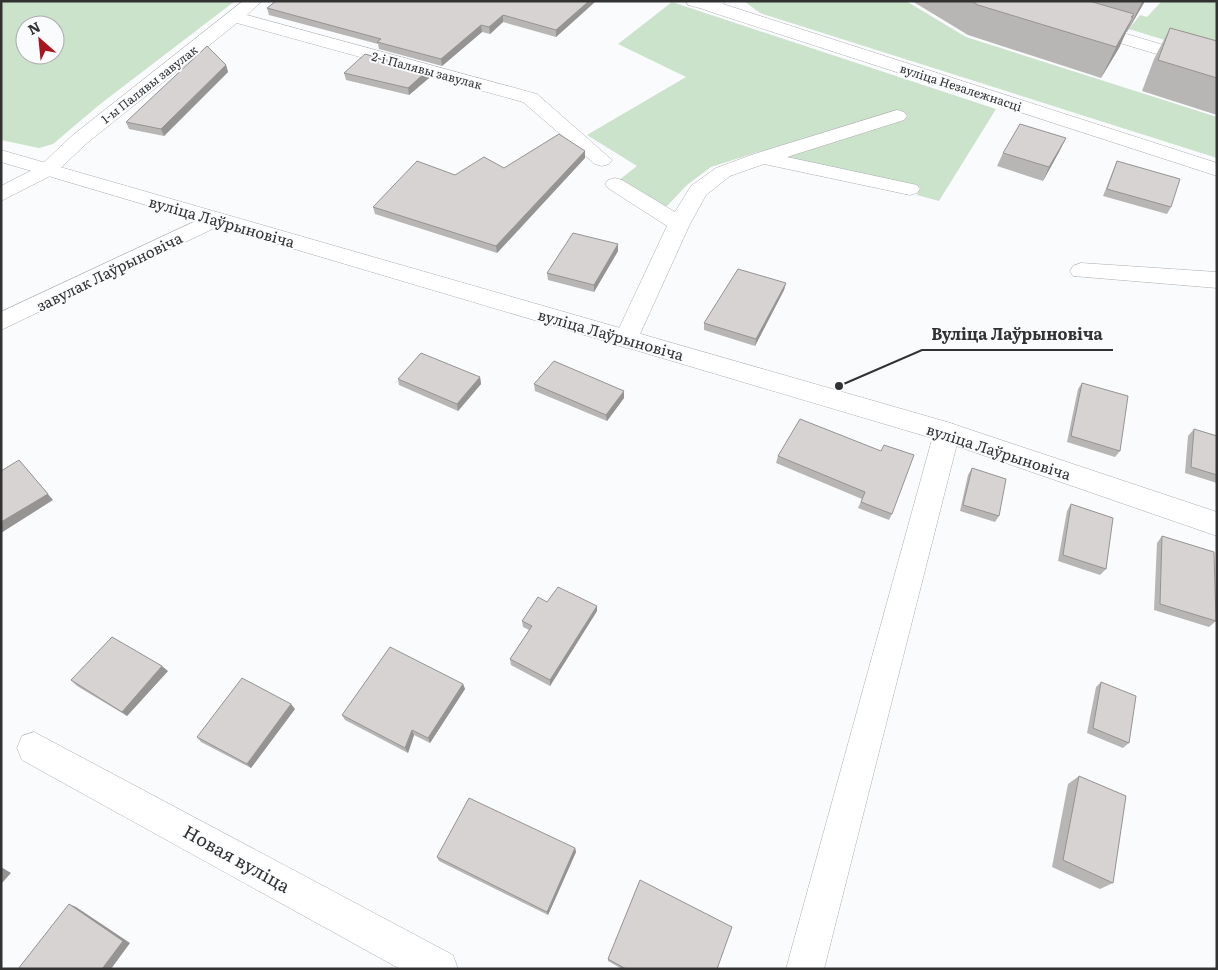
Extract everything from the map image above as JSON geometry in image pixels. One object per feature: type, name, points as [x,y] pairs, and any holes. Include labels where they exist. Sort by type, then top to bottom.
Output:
[{"type":"street","name":"1-ы Палявы завулак","points":[[46,170],[80,139],[254,1]]},
{"type":"street","points":[[1055,1],[1042,14],[1217,67]]},
{"type":"street","name":"вуліца Незалежнасці","points":[[707,3],[1217,170]]},
{"type":"street","name":"2-і Палявы завулак","points":[[234,17],[530,98],[602,160]]},
{"type":"street","points":[[626,339],[679,224],[698,191],[723,172],[761,158],[897,116]]},
{"type":"street","name":"вуліца Лаўрыновіча","points":[[1,156],[947,432],[1217,524]]},
{"type":"street","points":[[761,158],[910,189]]},
{"type":"street","points":[[1,196],[46,170]]},
{"type":"street","points":[[615,184],[679,224]]},
{"type":"street","name":"завулак Лаўрыновіча","points":[[1,322],[215,219]]},
{"type":"street","points":[[1081,271],[1217,280]]},
{"type":"street","points":[[805,969],[947,432]]},
{"type":"street","name":"Новая вуліца","points":[[34,748],[439,969]]},
{"type":"green space","points":[[1,1],[235,1],[99,105],[53,144],[39,148],[1,140]]},
{"type":"green space","points":[[744,1],[906,1],[966,37],[1217,117],[1217,158],[760,13]]},
{"type":"green space","points":[[1162,1],[1217,1],[1217,56],[1129,29],[1140,15],[1147,17]]},
{"type":"green space","points":[[672,2],[996,109],[939,201],[917,195],[920,187],[761,151],[711,167],[687,185],[666,207],[619,180],[637,166],[587,135],[686,77],[618,44]]},
{"type":"building","points":[[276,1],[589,1],[556,30],[503,15],[489,27],[481,25],[441,59],[377,42],[381,39],[267,8]]},
{"type":"building","points":[[972,1],[1089,1],[1134,14],[1116,47],[978,5]]},
{"type":"building","points":[[1170,28],[1217,41],[1217,78],[1158,60]]},
{"type":"building","points":[[207,46],[226,65],[161,129],[126,122]]},
{"type":"building","points":[[365,54],[427,71],[408,88],[344,73]]},
{"type":"building","points":[[1020,124],[1066,138],[1049,167],[1003,153]]},
{"type":"building","points":[[559,134],[585,151],[496,246],[373,207],[417,161],[455,175],[484,157],[504,168]]},
{"type":"building","points":[[1117,161],[1180,179],[1171,207],[1107,189]]},
{"type":"building","points":[[573,233],[618,244],[594,285],[547,273]]},
{"type":"building","points":[[738,269],[786,283],[756,339],[704,323]]},
{"type":"building","points":[[421,353],[480,377],[457,404],[398,379]]},
{"type":"building","points":[[554,361],[624,391],[606,415],[534,384]]},
{"type":"building","points":[[1082,383],[1128,396],[1120,451],[1071,436]]},
{"type":"building","points":[[800,419],[881,451],[884,445],[914,455],[892,514],[861,502],[865,492],[778,456]]},
{"type":"building","points":[[1194,429],[1217,436],[1217,475],[1191,467]]},
{"type":"building","points":[[19,460],[48,494],[1,522],[1,471]]},
{"type":"building","points":[[972,468],[1006,479],[999,516],[963,505]]},
{"type":"building","points":[[1071,504],[1113,518],[1106,569],[1063,555]]},
{"type":"building","points":[[1162,536],[1214,552],[1216,621],[1160,604]]},
{"type":"building","points":[[558,587],[597,606],[550,680],[510,659],[532,626],[522,621],[538,597],[547,602]]},
{"type":"building","points":[[112,637],[162,666],[122,712],[71,680]]},
{"type":"building","points":[[390,647],[463,684],[428,738],[412,730],[405,748],[342,715]]},
{"type":"building","points":[[242,678],[291,704],[247,764],[197,737]]},
{"type":"building","points":[[1101,682],[1136,696],[1129,743],[1093,728]]},
{"type":"building","points":[[1079,776],[1126,796],[1113,883],[1063,860]]},
{"type":"building","points":[[469,798],[575,848],[547,912],[437,857]]},
{"type":"building","points":[[640,880],[732,927],[717,969],[626,969],[608,959]]},
{"type":"building","points":[[69,904],[123,941],[102,969],[18,969]]},
{"type":"place","name":"Вуліца Лаўрыновіча","points":[[839,386]]}]
